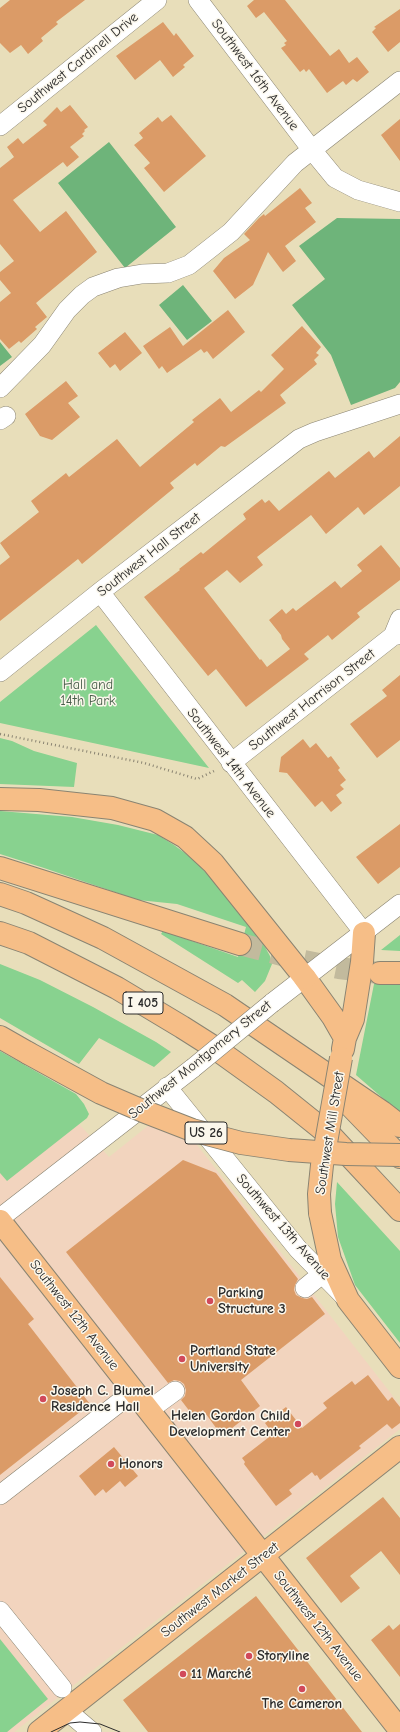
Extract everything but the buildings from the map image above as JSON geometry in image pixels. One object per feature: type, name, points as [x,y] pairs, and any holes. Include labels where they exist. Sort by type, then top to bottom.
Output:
[{"type":"main road","points":[[0,799],[39,800],[112,808],[155,820],[185,838],[213,863],[305,978],[333,1017],[343,1048]]},
{"type":"main road","points":[[0,868],[240,944]]},
{"type":"main road","name":"I 405","points":[[0,894],[72,923],[157,966],[225,1005],[306,1060],[400,1156]]},
{"type":"main road","name":"I 405","points":[[0,933],[29,943],[117,988],[212,1046],[276,1092],[332,1137],[400,1210]]},
{"type":"main road","name":"Southwest Mill Street","points":[[348,1300],[330,1260],[320,1214],[319,1194],[322,1165],[343,1048],[354,1019],[362,962],[364,933]]},
{"type":"main road","name":"US 26","points":[[0,1037],[101,1093],[192,1130],[241,1143],[289,1150],[400,1156]]},
{"type":"main road","points":[[306,1060],[400,1126]]},
{"type":"main road","name":"Southwest 12th Avenue","points":[[0,1219],[263,1555],[396,1728]]},
{"type":"main road","name":"Southwest 13th Avenue","points":[[348,1300],[400,1367]]},
{"type":"main road","name":"Southwest Market Street","points":[[39,1732],[400,1447]]},
{"type":"street","name":"Southwest Cardinell Drive","points":[[0,126],[157,0]]},
{"type":"street","name":"Southwest 16th Avenue","points":[[198,0],[335,178],[347,185],[400,202]]},
{"type":"street","points":[[0,388],[42,345],[69,307],[82,295],[93,287],[118,278],[142,274],[168,273],[189,265],[231,232],[295,163],[400,82]]},
{"type":"street","name":"Southwest Hall Street","points":[[0,672],[100,592],[299,439],[315,432],[400,404]]},
{"type":"street","name":"Southwest 14th Avenue","points":[[100,592],[364,933]]},
{"type":"street","name":"Southwest Harrison Street","points":[[231,763],[396,635],[400,619]]},
{"type":"street","name":"Southwest Montgomery Street","points":[[0,1219],[193,1068],[272,1003],[400,904]]},
{"type":"street","name":"Southwest 13th Avenue","points":[[167,1087],[298,1250],[348,1300]]},
{"type":"street","points":[[305,1288],[322,1274]]},
{"type":"street","points":[[0,1495],[134,1391]]},
{"type":"street","points":[[149,1410],[175,1391]]},
{"type":"street","points":[[0,1610],[62,1688]]},
{"type":"street","points":[[66,1710],[92,1732]]},
{"type":"path","points":[[0,734],[144,762],[197,779],[231,763]]},
{"type":"shaded area","name":"Portland State University","points":[[0,1058],[42,1083],[109,1157],[169,1109],[400,1405],[400,1429],[14,1732],[0,1732]]},
{"type":"green space","points":[[109,142],[176,227],[125,268],[58,183]]},
{"type":"green space","points":[[337,218],[400,219],[400,382],[395,388],[351,405],[331,355],[292,305],[325,279],[299,246]]},
{"type":"green space","points":[[183,285],[212,321],[187,340],[159,305]]},
{"type":"green space","points":[[0,342],[12,357],[0,366]]},
{"type":"green space","name":"Hall and 14th Park","points":[[96,625],[209,768],[0,723],[0,702]]},
{"type":"green space","points":[[0,738],[12,741],[34,751],[77,763],[74,787],[0,784]]},
{"type":"green space","points":[[0,811],[72,817],[118,825],[158,835],[174,845],[193,859],[210,877],[265,947],[272,964],[265,981],[255,992],[242,980],[238,983],[161,934],[163,931],[238,957],[246,927],[177,904],[138,900],[0,854]]},
{"type":"green space","points":[[400,935],[400,951],[381,950]]},
{"type":"green space","points":[[0,964],[40,980],[93,1007],[171,1052],[154,1067],[99,1038],[79,1064],[0,1018]]},
{"type":"green space","points":[[374,984],[400,984],[400,1113],[356,1075]]},
{"type":"green space","points":[[0,1051],[76,1094],[84,1104],[89,1114],[87,1118],[7,1181],[0,1173]]},
{"type":"green space","points":[[337,1182],[400,1251],[400,1343],[355,1285],[338,1237],[335,1204]]},
{"type":"green space","points":[[0,1639],[48,1699],[7,1732],[0,1732]]},
{"type":"tunnel","points":[[240,944],[304,961],[339,968],[379,973]]},
{"type":"tram line","points":[[51,1732],[70,1723],[80,1722],[100,1724],[120,1732]]},
{"type":"place","name":"Parking Structure 3","points":[[210,1301]]},
{"type":"place","name":"Portland State University","points":[[182,1359]]},
{"type":"place","name":"Joseph C. Blumel Residence Hall","points":[[43,1399]]},
{"type":"place","name":"Helen Gordon Child Development Center","points":[[298,1424]]},
{"type":"place","name":"Honors","points":[[111,1464]]},
{"type":"place","name":"Storyline","points":[[249,1656]]},
{"type":"place","name":"11 Marché","points":[[183,1674]]},
{"type":"place","name":"The Cameron","points":[[302,1689]]}]
